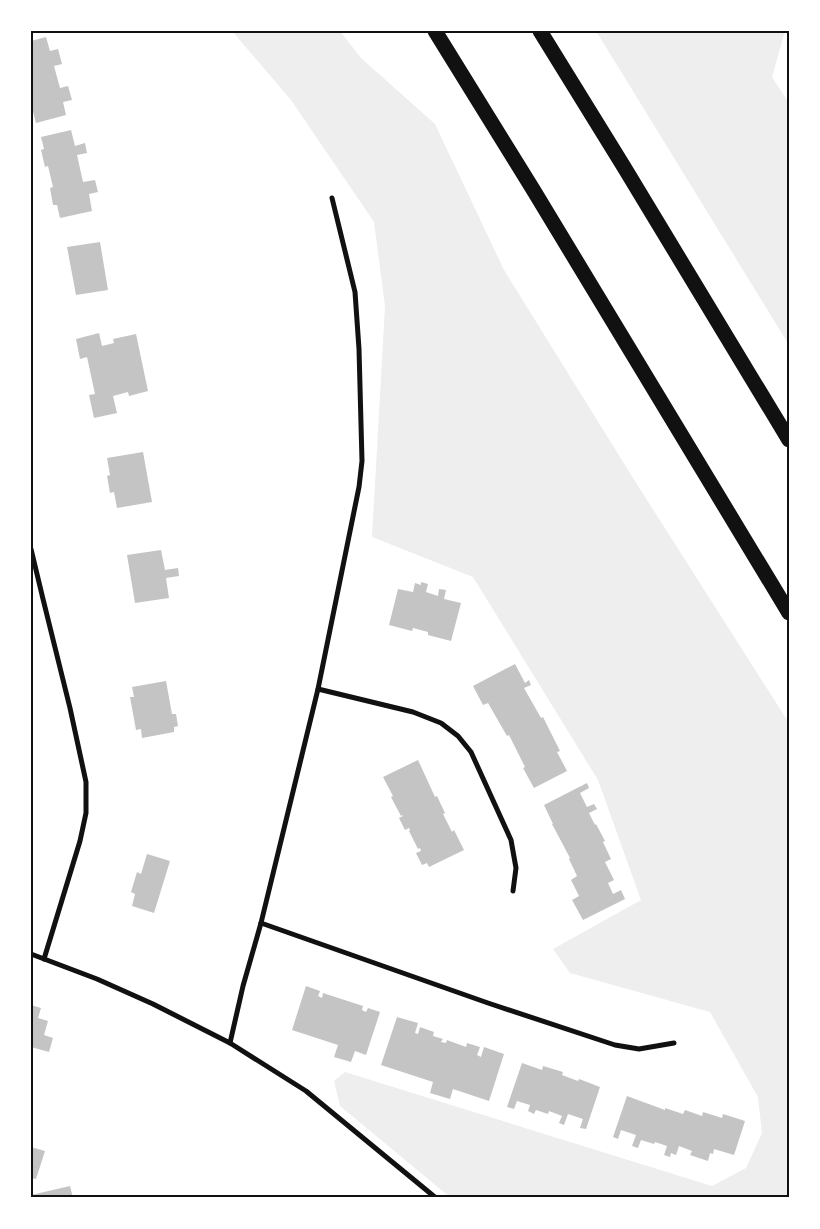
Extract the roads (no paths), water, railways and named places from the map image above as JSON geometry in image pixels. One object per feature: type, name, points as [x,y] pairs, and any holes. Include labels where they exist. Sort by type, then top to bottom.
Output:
[{"type":"highway","points":[[435,31],[534,190],[789,612]]},
{"type":"highway","points":[[540,31],[789,440]]},
{"type":"street","points":[[230,1043],[318,689],[357,497],[362,461],[359,348],[354,292],[332,198]]},
{"type":"street","points":[[31,550],[70,708],[86,782],[86,813],[80,841],[44,959]]},
{"type":"street","points":[[318,689],[413,712],[441,723],[458,736],[471,752],[511,840],[516,868],[513,891]]},
{"type":"street","points":[[261,923],[488,1003],[615,1045],[638,1049],[674,1043]]},
{"type":"street","points":[[31,954],[97,979],[153,1004],[230,1043],[306,1091],[436,1198]]}]
